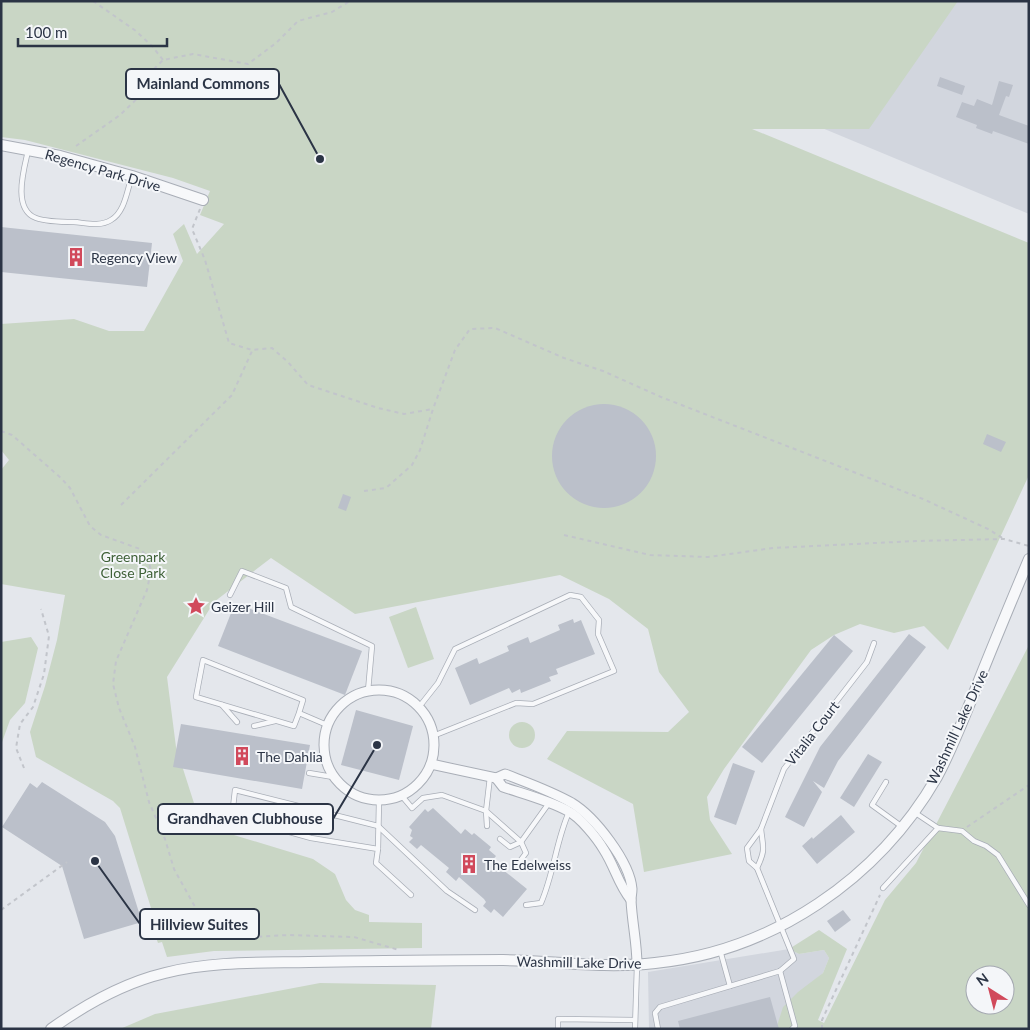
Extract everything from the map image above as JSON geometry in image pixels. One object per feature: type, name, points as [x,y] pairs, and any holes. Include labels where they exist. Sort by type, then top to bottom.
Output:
[{"type":"street","name":"Regency Park Drive","points":[[1,146],[60,156],[132,176],[203,200]]},
{"type":"street","name":"Washmill Lake Drive","points":[[51,1029],[80,1008],[121,988],[163,973],[212,965],[505,960],[597,965],[637,965],[691,957],[720,950],[750,940],[780,926],[820,904],[874,860],[914,812],[937,775],[960,727],[1029,559]]},
{"type":"street","points":[[386,690],[404,696],[419,707],[430,722],[434,741],[431,764],[425,776],[413,789],[397,798],[379,801],[361,798],[353,794],[333,777],[325,760],[323,742],[327,725],[336,709],[350,698],[368,691],[386,690]]},
{"type":"street","points":[[431,764],[493,778],[503,787],[548,803],[571,808]]},
{"type":"street","points":[[493,778],[506,774],[550,792],[571,808],[591,833],[604,850],[622,889],[631,900],[637,947],[637,965]]},
{"type":"lane","points":[[28,150],[21,198],[25,210],[35,217],[60,222],[100,224],[112,220],[121,210],[132,176]]},
{"type":"lane","points":[[230,594],[242,571],[286,588],[291,607],[372,646],[368,691]]},
{"type":"lane","points":[[419,707],[438,683],[456,649],[570,595],[581,597],[600,620],[598,634],[614,670],[533,704],[516,703],[433,736]]},
{"type":"lane","name":"Vitalia Court","points":[[780,971],[794,959],[757,868],[749,861],[746,851],[748,844],[760,829],[784,769],[867,662],[874,643]]},
{"type":"lane","points":[[203,660],[303,700],[299,713],[294,726],[196,697],[203,660]]},
{"type":"lane","points":[[221,704],[237,722]]},
{"type":"lane","points":[[299,713],[327,725]]},
{"type":"lane","points":[[254,726],[276,721]]},
{"type":"lane","points":[[309,773],[333,777]]},
{"type":"lane","points":[[487,826],[486,811],[493,778]]},
{"type":"lane","points":[[886,782],[872,805],[902,827]]},
{"type":"lane","points":[[378,849],[311,838],[232,816],[235,790],[378,826],[447,892],[475,910]]},
{"type":"lane","points":[[401,795],[412,808],[423,798],[442,795],[486,811],[521,842],[526,853],[517,865]]},
{"type":"lane","points":[[379,801],[376,863],[411,895]]},
{"type":"lane","points":[[500,839],[510,848],[521,842],[548,803]]},
{"type":"lane","points":[[526,905],[541,903],[550,883],[561,829],[571,808]]},
{"type":"lane","points":[[914,812],[938,828],[962,830],[974,841],[986,846],[998,855],[1029,905]]},
{"type":"lane","points":[[883,888],[938,828]]},
{"type":"lane","points":[[757,868],[764,855],[765,848],[760,829]]},
{"type":"lane","points":[[720,950],[730,986]]},
{"type":"lane","points":[[635,1029],[637,965]]},
{"type":"lane","points":[[658,1029],[655,1013],[660,1007],[780,971],[795,1026],[792,1029]]},
{"type":"lane","points":[[558,1029],[558,1019],[635,1020]]},
{"type":"path","points":[[93,1],[136,31],[163,60]]},
{"type":"path","points":[[76,146],[120,115],[145,92],[154,69],[163,60],[193,54],[248,64],[276,43],[298,21],[331,12],[350,1]]},
{"type":"path","points":[[203,200],[192,229],[205,260],[229,343],[252,350],[272,348],[308,384],[378,408],[404,414],[433,408]]},
{"type":"path","points":[[364,491],[386,488],[412,465],[420,450],[433,408],[455,350],[470,329],[495,328],[564,358],[603,371],[662,397],[923,499],[988,529],[1004,539],[1029,546]]},
{"type":"path","points":[[121,505],[232,395],[252,350]]},
{"type":"path","points":[[1,431],[12,435],[61,478],[70,488],[90,526],[101,535],[140,549],[147,556],[151,570],[147,590],[116,661],[113,684],[119,708],[136,747],[149,802],[165,838],[174,869],[194,905],[212,925],[224,934],[234,938],[289,935],[354,937],[401,951]]},
{"type":"path","points":[[564,535],[650,556],[708,557],[773,548],[1004,539]]},
{"type":"path","points":[[24,768],[16,748],[20,724],[33,707],[44,674],[49,636],[41,609]]},
{"type":"path","points":[[962,830],[1029,785]]},
{"type":"path","points":[[1,910],[67,862]]},
{"type":"path","points":[[822,1029],[822,1020],[883,888]]},
{"type":"shaded area","points":[[772,1],[1029,1],[1029,214],[738,93]]},
{"type":"shaded area","points":[[789,949],[799,954],[824,950],[829,958],[823,973],[815,980],[776,1029],[649,1029],[648,972]]},
{"type":"green space","name":"Greenpark Close Park","points":[[1,1],[958,1],[869,129],[752,129],[1029,243],[1029,475],[948,650],[924,626],[894,633],[860,624],[834,635],[811,650],[724,769],[707,797],[710,820],[732,854],[644,872],[633,804],[547,759],[567,731],[668,732],[689,712],[659,672],[648,629],[609,599],[560,575],[355,614],[271,558],[214,602],[167,677],[176,747],[201,825],[313,859],[335,874],[346,900],[355,910],[369,915],[369,922],[422,923],[422,948],[214,951],[167,957],[162,942],[158,943],[149,918],[151,908],[120,808],[113,801],[36,757],[30,732],[57,640],[65,595],[1,584],[1,470],[9,460],[1,450],[1,324],[74,319],[109,331],[144,331],[183,261],[173,234],[184,224],[197,254],[224,224],[200,215],[210,191],[173,178],[25,140],[1,137]]},
{"type":"green space","points":[[416,607],[434,659],[408,668],[389,617]]},
{"type":"green space","points":[[31,637],[38,648],[25,703],[10,720],[1,745],[1,642]]},
{"type":"green space","points":[[1029,645],[1029,1029],[776,1029],[783,1007],[798,992],[823,973],[829,958],[824,950],[799,954],[789,949],[819,930],[847,949],[818,1020],[824,1023],[885,900],[916,863]]},
{"type":"green space","points":[[522,722],[531,726],[535,735],[531,744],[522,748],[513,744],[509,735],[513,726]]},
{"type":"green space","points":[[320,983],[436,985],[431,1029],[120,1029],[155,1014]]},
{"type":"building","points":[[940,77],[965,86],[962,95],[937,86]]},
{"type":"building","points":[[999,81],[1013,85],[1009,97],[1006,96],[999,115],[1029,126],[1029,144],[993,131],[992,134],[976,128],[977,125],[956,117],[962,102],[974,106],[977,99],[992,105]]},
{"type":"building","name":"Regency View","points":[[1,227],[152,243],[147,287],[1,272]]},
{"type":"building","points":[[604,404],[624,408],[641,419],[652,436],[656,456],[652,476],[641,493],[624,504],[604,508],[584,504],[567,493],[556,476],[552,456],[556,436],[567,419],[584,408]]},
{"type":"building","points":[[987,434],[1006,442],[1001,452],[983,444]]},
{"type":"building","points":[[343,494],[351,497],[346,511],[338,508]]},
{"type":"building","points":[[235,603],[362,651],[345,695],[218,646]]},
{"type":"building","points":[[573,619],[574,623],[581,620],[595,654],[556,669],[558,674],[549,677],[551,681],[521,693],[520,689],[512,693],[509,688],[470,705],[455,668],[477,658],[479,664],[509,651],[507,646],[528,637],[530,643],[560,630],[558,625]]},
{"type":"building","points":[[909,634],[926,647],[838,761],[824,788],[813,781],[822,792],[804,827],[785,817],[820,747]]},
{"type":"building","points":[[834,635],[853,651],[762,763],[742,747]]},
{"type":"building","points":[[356,710],[413,726],[399,780],[341,765]]},
{"type":"building","name":"The Dahlia","points":[[181,724],[310,745],[302,789],[173,767]]},
{"type":"building","points":[[868,754],[882,762],[854,807],[840,798]]},
{"type":"building","points":[[733,763],[755,771],[736,825],[714,817]]},
{"type":"building","points":[[42,782],[105,822],[115,836],[142,922],[84,939],[62,866],[2,827],[30,783],[37,788]]},
{"type":"building","name":"The Edelweiss","points":[[433,808],[461,834],[465,829],[472,835],[474,833],[491,847],[489,850],[496,856],[492,861],[527,889],[503,917],[494,909],[491,913],[483,906],[486,902],[484,899],[459,877],[456,881],[446,872],[449,868],[421,845],[417,849],[409,842],[413,838],[410,836],[412,830],[409,827],[425,809],[428,812]]},
{"type":"building","points":[[841,815],[855,832],[817,864],[802,846]]},
{"type":"building","points":[[843,910],[851,920],[835,932],[827,921]]},
{"type":"building","points":[[770,997],[779,1029],[680,1029],[678,1021]]},
{"type":"place","name":"Mainland Commons","points":[[320,159]]},
{"type":"place","name":"Regency View","points":[[76,257]]},
{"type":"place","name":"Geizer Hill","points":[[196,606]]},
{"type":"place","name":"Grandhaven Clubhouse","points":[[377,745]]},
{"type":"place","name":"The Dahlia","points":[[242,756]]},
{"type":"place","name":"Hillview Suites","points":[[95,861]]},
{"type":"place","name":"The Edelweiss","points":[[469,864]]}]
